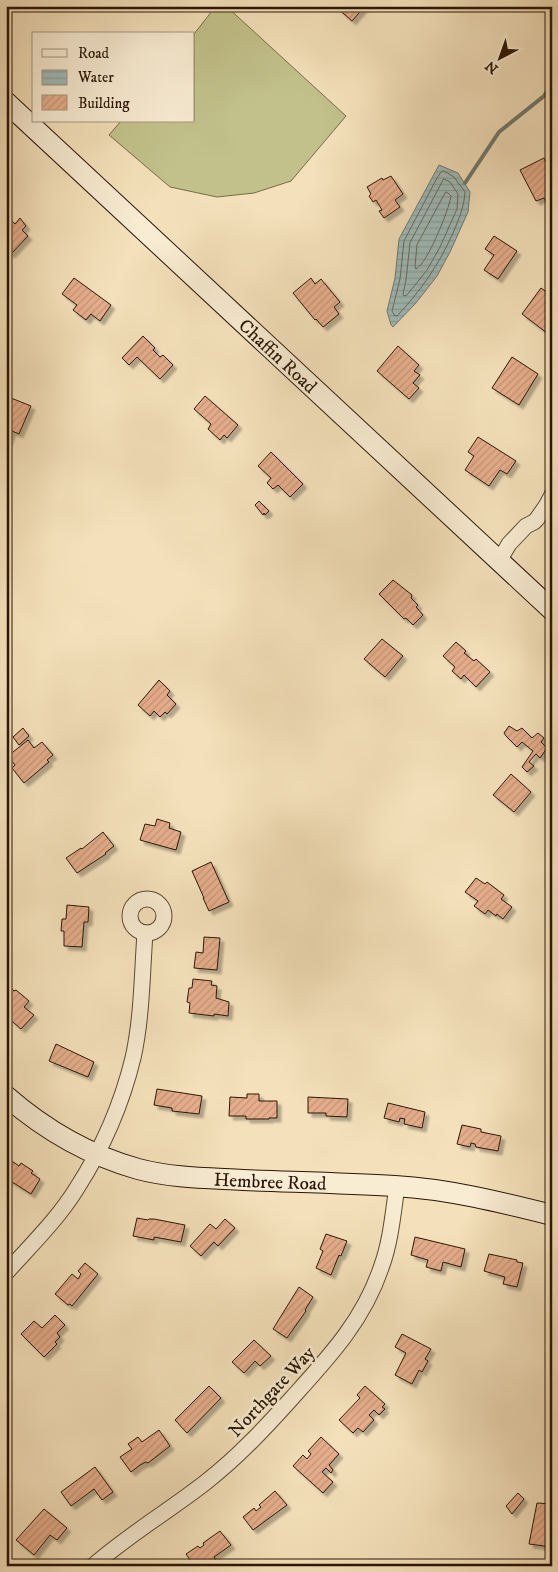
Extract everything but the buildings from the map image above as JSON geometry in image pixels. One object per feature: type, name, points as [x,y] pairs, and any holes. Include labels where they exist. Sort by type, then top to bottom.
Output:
[{"type":"street","name":"Chaffin Road","points":[[6,102],[552,610]]},
{"type":"street","points":[[500,561],[518,551],[533,531],[534,522],[552,494]]},
{"type":"street","points":[[6,1273],[53,1221],[77,1189],[97,1155],[120,1102],[133,1058],[139,1019],[145,933]]},
{"type":"street","name":"Hembree Road","points":[[6,1096],[60,1136],[97,1155],[139,1169],[187,1178],[397,1186],[450,1192],[552,1215]]},
{"type":"street","name":"Northgate Way","points":[[93,1566],[114,1548],[205,1483],[237,1456],[263,1430],[345,1338],[366,1304],[382,1268],[390,1234],[397,1186]]},
{"type":"shaded area","points":[[216,6],[226,6],[346,116],[291,181],[254,193],[217,197],[170,187],[109,135],[120,122],[195,122],[195,33]]},
{"type":"water","points":[[439,165],[458,173],[470,192],[468,212],[437,276],[416,303],[393,327],[387,311],[395,278],[399,239]]},
{"type":"waterway","points":[[465,183],[499,132],[544,96],[552,85]]}]
